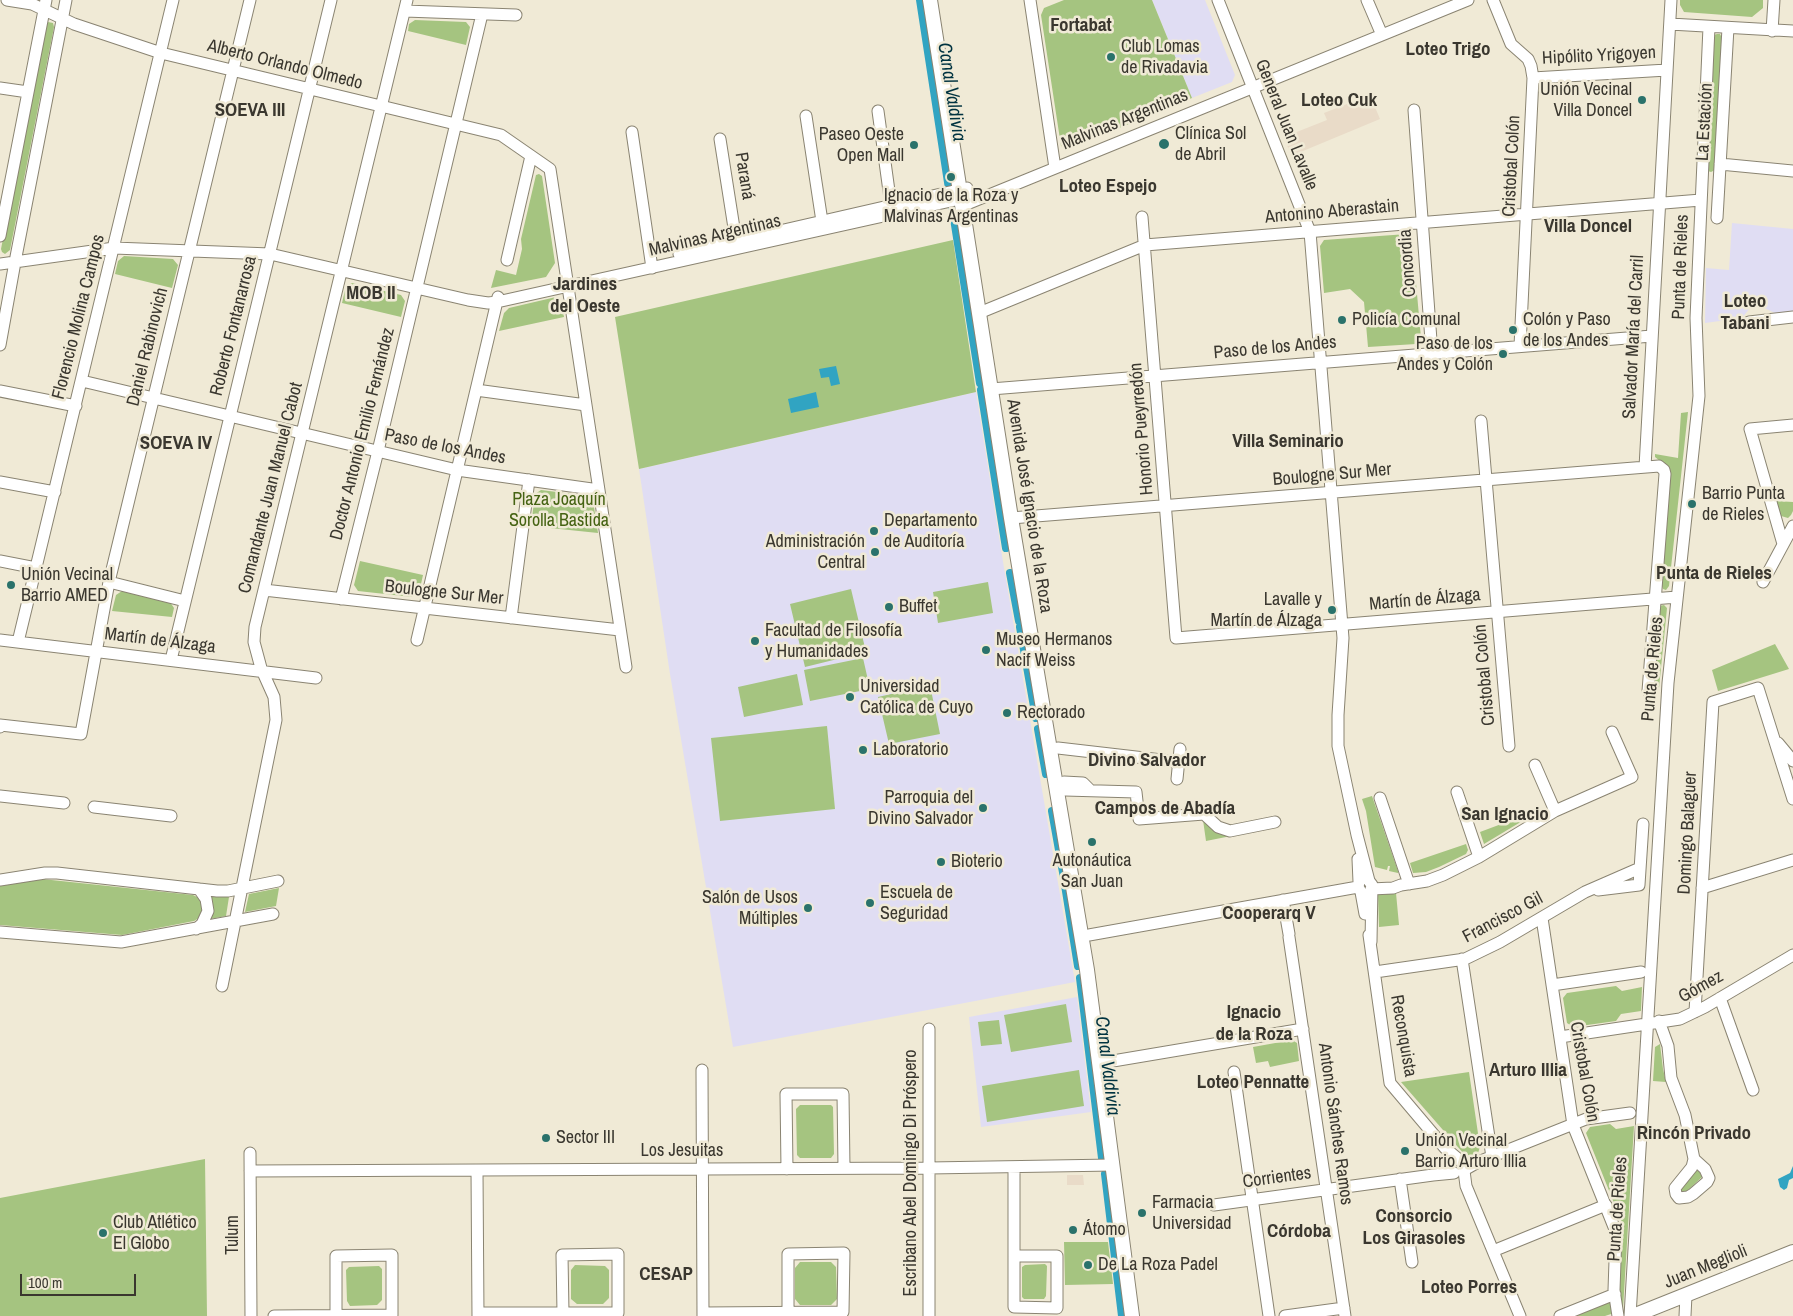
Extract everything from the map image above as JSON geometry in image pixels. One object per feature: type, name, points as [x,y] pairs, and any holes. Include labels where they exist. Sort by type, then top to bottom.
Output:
[{"type":"main road","name":"Avenida José Ignacio de la Roza","points":[[930,0],[959,197],[983,312],[1087,970],[1132,1316]]},
{"type":"main road","name":"Avenida José Ignacio de la Roza","points":[[938,0],[959,197]]},
{"type":"main road","name":"Avenida José Ignacio de la Roza","points":[[1015,518],[1065,786],[1089,935],[1140,1316]]},
{"type":"main road","name":"Juan Meglioli","points":[[1637,1315],[1793,1252]]},
{"type":"street","name":"Alberto Orlando Olmedo","points":[[7,0],[45,5],[62,18],[74,24],[160,53],[501,135],[550,168],[568,283]]},
{"type":"street","points":[[0,345],[14,262],[66,0]]},
{"type":"street","name":"Florencio Molina Campos","points":[[18,642],[173,0]]},
{"type":"street","name":"Daniel Rabinovich","points":[[0,726],[81,734],[109,582],[250,0]]},
{"type":"street","name":"Roberto Fontanarrosa","points":[[171,660],[331,0]]},
{"type":"street","name":"General Juan Lavalle","points":[[1218,0],[1310,232],[1342,624]]},
{"type":"street","points":[[1367,0],[1382,35]]},
{"type":"street","name":"Malvinas Argentinas","points":[[0,264],[114,248],[270,254],[488,303],[498,298],[892,210],[959,197],[1055,168],[1468,0]]},
{"type":"street","name":"Cristobal Colón","points":[[1493,0],[1511,44],[1528,60],[1533,78],[1520,346]]},
{"type":"street","name":"Salvador María del Carril","points":[[1648,691],[1665,474],[1662,468],[1650,467],[1652,336],[1658,203],[1671,0]]},
{"type":"street","points":[[1772,31],[1774,0]]},
{"type":"street","points":[[1033,1],[1055,168]]},
{"type":"street","points":[[0,236],[5,180],[28,92],[45,5]]},
{"type":"street","points":[[406,5],[482,14],[516,15]]},
{"type":"street","name":"Comandante Juan Manuel Cabot","points":[[222,986],[276,720],[274,697],[262,671],[254,634],[406,5]]},
{"type":"street","name":"Doctor Antonio Emilio Fernández","points":[[341,599],[482,14]]},
{"type":"street","points":[[1670,24],[1793,31]]},
{"type":"street","name":"Punta de Rieles","points":[[1637,1315],[1653,1022],[1666,711],[1699,396],[1696,318],[1709,27]]},
{"type":"street","name":"La Estación","points":[[1717,218],[1728,28]]},
{"type":"street","name":"Hipólito Yrigoyen","points":[[1533,78],[1667,70]]},
{"type":"street","points":[[0,88],[28,92]]},
{"type":"street","name":"Concordia","points":[[1414,110],[1432,354]]},
{"type":"street","points":[[878,111],[892,210]]},
{"type":"street","points":[[806,116],[822,226]]},
{"type":"street","points":[[632,132],[652,264]]},
{"type":"street","name":"Paraná","points":[[720,139],[737,245]]},
{"type":"street","points":[[507,260],[531,156]]},
{"type":"street","points":[[1720,164],[1793,171]]},
{"type":"street","points":[[1702,180],[1719,181]]},
{"type":"street","name":"Antonino Aberastain","points":[[983,312],[1145,245],[1701,200]]},
{"type":"street","name":"Honorio Pueyrredón","points":[[1142,217],[1176,638]]},
{"type":"street","points":[[568,283],[626,666]]},
{"type":"street","points":[[417,640],[498,298]]},
{"type":"street","points":[[1749,322],[1793,317]]},
{"type":"street","name":"Paso de los Andes","points":[[995,389],[1652,336]]},
{"type":"street","name":"Paso de los Andes","points":[[82,381],[457,470],[599,490]]},
{"type":"street","points":[[476,390],[586,405]]},
{"type":"street","points":[[0,391],[76,406]]},
{"type":"street","name":"Cristobal Colón","points":[[1481,420],[1509,746]]},
{"type":"street","points":[[1783,544],[1750,429],[1793,425]]},
{"type":"street","name":"Boulogne Sur Mer","points":[[1015,518],[1650,467]]},
{"type":"street","points":[[511,618],[529,480]]},
{"type":"street","points":[[0,482],[55,492]]},
{"type":"street","points":[[1763,582],[1793,526]]},
{"type":"street","points":[[0,561],[36,568]]},
{"type":"street","points":[[109,582],[186,601]]},
{"type":"street","name":"Boulogne Sur Mer","points":[[264,590],[620,630]]},
{"type":"street","name":"Martín de Álzaga","points":[[1176,638],[1677,597]]},
{"type":"street","name":"Reconquista","points":[[1342,624],[1338,746],[1366,886],[1371,942],[1390,1083],[1446,1148],[1458,1168],[1520,1316]]},
{"type":"street","name":"Martín de Álzaga","points":[[0,640],[316,678]]},
{"type":"street","name":"Domingo Balaguer","points":[[1695,1012],[1714,702],[1758,688],[1774,739]]},
{"type":"street","points":[[1089,935],[1366,886],[1393,883],[1405,884],[1436,878],[1479,857],[1555,811],[1632,777],[1612,732]]},
{"type":"street","points":[[1774,739],[1793,761]]},
{"type":"street","points":[[1774,739],[1793,799]]},
{"type":"street","points":[[1058,748],[1179,762]]},
{"type":"street","points":[[1177,779],[1180,750]]},
{"type":"street","points":[[1535,765],[1555,811]]},
{"type":"street","points":[[1065,786],[1093,790],[1136,792],[1138,819],[1200,813],[1208,816],[1218,827],[1230,831],[1275,822]]},
{"type":"street","points":[[1457,792],[1479,857]]},
{"type":"street","points":[[0,796],[64,804]]},
{"type":"street","points":[[1380,798],[1405,884]]},
{"type":"street","points":[[94,807],[171,816]]},
{"type":"street","points":[[1640,868],[1643,824]]},
{"type":"street","points":[[1702,888],[1793,860]]},
{"type":"street","name":"Francisco Gil","points":[[1375,972],[1462,959],[1500,942],[1585,892],[1640,868],[1639,885],[1585,892]]},
{"type":"street","points":[[0,880],[57,873],[228,891],[278,882]]},
{"type":"street","points":[[196,929],[202,924],[208,911],[206,899],[199,889]]},
{"type":"street","name":"Antonio Sánches Ramos","points":[[1283,900],[1344,1312]]},
{"type":"street","points":[[0,932],[121,942],[273,914]]},
{"type":"street","name":"Cristobal Colón","points":[[1542,918],[1573,1124],[1616,1232],[1614,1294],[1618,1316]]},
{"type":"street","name":"Gómez","points":[[1560,1037],[1680,1019],[1793,955]]},
{"type":"street","points":[[1462,959],[1492,1157]]},
{"type":"street","points":[[1552,985],[1641,972]]},
{"type":"street","points":[[1720,998],[1753,1090]]},
{"type":"street","points":[[1653,1022],[1668,1046],[1671,1078],[1685,1115],[1694,1159]]},
{"type":"street","points":[[1107,1062],[1303,1028]]},
{"type":"street","name":"Escribano Abel Domingo Di Próspero","points":[[929,1029],[929,1316]]},
{"type":"street","points":[[702,1070],[703,1314],[844,1312],[844,1253],[788,1254],[788,1312]]},
{"type":"street","points":[[1234,1072],[1269,1316]]},
{"type":"street","points":[[787,1169],[786,1094],[843,1094],[844,1168]]},
{"type":"street","name":"Corrientes","points":[[1214,1205],[1433,1175],[1492,1157],[1586,1119],[1630,1113]]},
{"type":"street","name":"Tulum","points":[[250,1153],[251,1316]]},
{"type":"street","name":"Los Jesuitas","points":[[250,1171],[787,1169],[1113,1165]]},
{"type":"street","points":[[1014,1167],[1014,1256],[1014,1307],[1057,1308],[1057,1256],[1014,1256]]},
{"type":"street","points":[[478,1170],[478,1315],[618,1313],[618,1254],[562,1254],[563,1313]]},
{"type":"street","points":[[1400,1179],[1412,1262]]},
{"type":"street","points":[[1494,1251],[1606,1205]]},
{"type":"street","points":[[274,1316],[392,1315],[392,1255],[336,1256],[336,1315]]},
{"type":"street","points":[[1560,1316],[1614,1294]]},
{"type":"street","points":[[1684,1316],[1686,1295]]},
{"type":"street","points":[[1285,1316],[1344,1312]]},
{"type":"shaded area","points":[[1152,0],[1205,0],[1235,75],[1232,82],[1192,98]]},
{"type":"shaded area","points":[[1370,95],[1380,119],[1291,156],[1284,137],[1327,120],[1324,113]]},
{"type":"shaded area","points":[[1732,223],[1793,229],[1793,311],[1777,314],[1760,306],[1750,308],[1742,318],[1705,323],[1706,268],[1729,270]]},
{"type":"shaded area","name":"Universidad Católica de Cuyo","points":[[976,392],[1004,568],[1075,982],[733,1047],[670,674],[639,469]]},
{"type":"shaded area","points":[[1077,997],[1091,1112],[981,1127],[969,1017]]},
{"type":"shaded area","points":[[1067,1175],[1083,1175],[1084,1185],[1067,1185]]},
{"type":"green space","name":"Club Lomas de Rivadavia","points":[[1064,0],[1152,0],[1192,98],[1068,149],[1061,146],[1041,15],[1044,8]]},
{"type":"green space","points":[[1680,0],[1763,0],[1763,8],[1752,17],[1684,12],[1680,5]]},
{"type":"green space","points":[[415,20],[466,22],[470,27],[466,45],[408,31],[409,24]]},
{"type":"green space","points":[[48,22],[53,23],[54,27],[10,250],[5,254],[1,249],[45,24]]},
{"type":"green space","points":[[1720,34],[1722,38],[1715,170],[1711,172],[1708,171],[1714,35]]},
{"type":"green space","points":[[536,175],[542,176],[555,263],[546,277],[491,288],[496,270],[516,275],[522,249],[521,239]]},
{"type":"green space","points":[[1407,234],[1412,239],[1421,338],[1416,344],[1368,347],[1364,302],[1350,289],[1324,293],[1320,246],[1324,240]]},
{"type":"green space","points":[[953,240],[976,392],[639,469],[615,317]]},
{"type":"green space","points":[[124,256],[173,259],[178,265],[172,288],[115,274],[118,261]]},
{"type":"green space","points":[[352,283],[401,295],[405,301],[401,317],[342,303],[346,286]]},
{"type":"green space","points":[[556,297],[561,301],[564,317],[499,331],[504,313],[509,308]]},
{"type":"green space","points":[[1688,412],[1669,586],[1666,590],[1662,586],[1660,461],[1655,457],[1655,454],[1678,458],[1681,413]]},
{"type":"green space","name":"Plaza Joaquín Sorolla Bastida","points":[[541,490],[588,496],[593,501],[598,533],[531,526],[535,494]]},
{"type":"green space","points":[[1776,501],[1793,502],[1793,511],[1788,518],[1781,516]]},
{"type":"green space","points":[[360,561],[423,575],[419,593],[412,597],[358,591],[354,585]]},
{"type":"green space","points":[[988,582],[993,613],[938,623],[933,592]]},
{"type":"green space","points":[[851,589],[866,652],[805,667],[790,604]]},
{"type":"green space","points":[[122,591],[170,602],[174,608],[172,617],[112,611],[116,595]]},
{"type":"green space","points":[[1664,605],[1667,608],[1659,688],[1652,691],[1659,606]]},
{"type":"green space","points":[[1775,644],[1789,669],[1718,691],[1712,670]]},
{"type":"green space","points":[[863,658],[870,689],[810,701],[804,670]]},
{"type":"green space","points":[[797,674],[803,705],[744,717],[738,687]]},
{"type":"green space","points":[[930,685],[940,734],[889,744],[878,697]]},
{"type":"green space","points":[[827,726],[835,809],[720,821],[711,738]]},
{"type":"green space","points":[[1372,796],[1398,873],[1389,871],[1390,866],[1388,866],[1387,870],[1375,867],[1366,811],[1362,799]]},
{"type":"green space","points":[[1544,808],[1484,844],[1480,832]]},
{"type":"green space","points":[[1203,820],[1212,830],[1231,836],[1206,841]]},
{"type":"green space","points":[[1466,844],[1468,850],[1466,854],[1426,872],[1413,873],[1410,863]]},
{"type":"green space","points":[[42,879],[193,895],[199,898],[204,906],[199,918],[194,921],[122,935],[0,925],[0,886]]},
{"type":"green space","points":[[279,888],[276,906],[245,912],[249,894]]},
{"type":"green space","points":[[1396,893],[1399,925],[1379,927],[1378,895]]},
{"type":"green space","points":[[209,897],[229,897],[226,916],[210,919]]},
{"type":"green space","points":[[1616,986],[1622,991],[1642,987],[1641,1011],[1621,1014],[1616,1021],[1573,1027],[1567,1023],[1563,998],[1567,993]]},
{"type":"green space","points":[[1066,1004],[1072,1042],[1011,1052],[1004,1015]]},
{"type":"green space","points":[[999,1020],[1002,1044],[981,1046],[978,1022]]},
{"type":"green space","points":[[1292,1040],[1297,1043],[1299,1061],[1270,1067],[1268,1061],[1256,1063],[1253,1047]]},
{"type":"green space","points":[[1660,1044],[1666,1082],[1653,1081],[1655,1047]]},
{"type":"green space","points":[[1079,1070],[1084,1106],[987,1122],[982,1086]]},
{"type":"green space","points":[[1469,1072],[1480,1147],[1478,1153],[1471,1156],[1464,1154],[1401,1082]]},
{"type":"green space","points":[[800,1105],[831,1105],[833,1107],[834,1154],[831,1158],[800,1158],[797,1155],[796,1109]]},
{"type":"green space","points":[[1610,1124],[1616,1129],[1634,1126],[1623,1309],[1621,1310],[1618,1303],[1622,1223],[1586,1133],[1590,1127]]},
{"type":"green space","name":"Club Atlético El Globo","points":[[205,1159],[207,1316],[0,1316],[0,1198]]},
{"type":"green space","points":[[1696,1170],[1699,1171],[1702,1177],[1686,1192],[1682,1192],[1681,1189]]},
{"type":"green space","name":"De La Roza Padel","points":[[1064,1242],[1108,1242],[1113,1284],[1065,1285]]},
{"type":"green space","points":[[800,1262],[831,1262],[836,1267],[837,1299],[831,1305],[800,1305],[795,1299],[795,1268]]},
{"type":"green space","points":[[1045,1264],[1047,1266],[1046,1296],[1044,1299],[1024,1299],[1022,1297],[1022,1267],[1025,1265]]},
{"type":"green space","points":[[575,1265],[605,1266],[609,1270],[609,1298],[603,1304],[577,1304],[571,1299],[571,1270]]},
{"type":"green space","points":[[379,1266],[382,1269],[382,1300],[377,1305],[350,1306],[347,1301],[346,1270],[349,1267]]},
{"type":"green space","points":[[1610,1302],[1614,1313],[1605,1316],[1576,1316]]},
{"type":"water","points":[[836,366],[840,384],[831,386],[829,377],[821,378],[819,369]]},
{"type":"water","points":[[816,392],[819,407],[791,413],[788,399]]},
{"type":"water","points":[[1793,1166],[1793,1178],[1789,1180],[1787,1188],[1784,1190],[1780,1187],[1778,1179],[1790,1173]]},
{"type":"waterway","name":"Canal Valdivia","points":[[920,0],[949,189]]},
{"type":"waterway","name":"Canal Valdivia","points":[[952,206],[980,383]]},
{"type":"waterway","name":"Canal Valdivia","points":[[981,390],[1006,548]]},
{"type":"waterway","name":"Canal Valdivia","points":[[1010,573],[1019,621]]},
{"type":"waterway","name":"Canal Valdivia","points":[[1020,627],[1036,718]]},
{"type":"waterway","name":"Canal Valdivia","points":[[1038,729],[1046,774]]},
{"type":"waterway","name":"Canal Valdivia","points":[[1052,811],[1064,878]]},
{"type":"waterway","name":"Canal Valdivia","points":[[1065,885],[1078,966]]},
{"type":"waterway","name":"Canal Valdivia","points":[[1080,978],[1102,1158]]},
{"type":"waterway","name":"Canal Valdivia","points":[[1105,1174],[1122,1316]]},
{"type":"place","name":"Club Lomas de Rivadavia","points":[[1111,57]]},
{"type":"place","name":"Unión Vecinal Villa Doncel","points":[[1642,100]]},
{"type":"place","name":"Clínica Sol de Abril","points":[[1164,144]]},
{"type":"place","name":"Paseo Oeste Open Mall","points":[[914,145]]},
{"type":"place","name":"Ignacio de la Roza y Malvinas Argentinas","points":[[951,177]]},
{"type":"place","name":"Policía Comunal","points":[[1342,320]]},
{"type":"place","name":"Colón y Paso de los Andes","points":[[1513,330]]},
{"type":"place","name":"Paso de los Andes y Colón","points":[[1503,354]]},
{"type":"place","name":"Barrio Punta de Rieles","points":[[1692,504]]},
{"type":"place","name":"Departamento de Auditoría","points":[[874,531]]},
{"type":"place","name":"Administración Central","points":[[875,552]]},
{"type":"place","name":"Unión Vecinal Barrio AMED","points":[[11,585]]},
{"type":"place","name":"Buffet","points":[[889,607]]},
{"type":"place","name":"Lavalle y Martín de Álzaga","points":[[1332,610]]},
{"type":"place","name":"Facultad de Filosofía y Humanidades","points":[[755,641]]},
{"type":"place","name":"Museo Hermanos Nacif Weiss","points":[[986,650]]},
{"type":"place","name":"Universidad Católica de Cuyo","points":[[850,697]]},
{"type":"place","name":"Rectorado","points":[[1007,713]]},
{"type":"place","name":"Laboratorio","points":[[863,750]]},
{"type":"place","name":"Parroquia del Divino Salvador","points":[[983,808]]},
{"type":"place","name":"Autonáutica San Juan","points":[[1092,842]]},
{"type":"place","name":"Bioterio","points":[[941,862]]},
{"type":"place","name":"Escuela de Seguridad","points":[[870,903]]},
{"type":"place","name":"Salón de Usos Múltiples","points":[[808,908]]},
{"type":"place","name":"Sector III","points":[[546,1138]]},
{"type":"place","name":"Unión Vecinal Barrio Arturo Illia","points":[[1405,1151]]},
{"type":"place","name":"Farmacia Universidad","points":[[1142,1213]]},
{"type":"place","name":"Átomo","points":[[1073,1230]]},
{"type":"place","name":"Club Atlético El Globo","points":[[103,1233]]},
{"type":"place","name":"De La Roza Padel","points":[[1088,1265]]},
{"type":"district","name":"Fortabat","points":[[1081,26]]},
{"type":"district","name":"Loteo Trigo","points":[[1448,50]]},
{"type":"district","name":"Loteo Cuk","points":[[1339,101]]},
{"type":"district","name":"SOEVA III","points":[[250,111]]},
{"type":"district","name":"Loteo Espejo","points":[[1108,187]]},
{"type":"district","name":"Villa Doncel","points":[[1588,227]]},
{"type":"district","name":"MOB II","points":[[371,294]]},
{"type":"district","name":"Jardines del Oeste","points":[[585,296]]},
{"type":"district","name":"Loteo Tabani","points":[[1745,313]]},
{"type":"district","name":"Villa Seminario","points":[[1288,442]]},
{"type":"district","name":"SOEVA IV","points":[[176,444]]},
{"type":"district","name":"Punta de Rieles","points":[[1714,574]]},
{"type":"district","name":"Divino Salvador","points":[[1147,761]]},
{"type":"district","name":"Campos de Abadía","points":[[1165,809]]},
{"type":"district","name":"San Ignacio","points":[[1505,815]]},
{"type":"district","name":"Cooperarq V","points":[[1269,914]]},
{"type":"district","name":"Ignacio de la Roza","points":[[1254,1024]]},
{"type":"district","name":"Arturo Illia","points":[[1528,1071]]},
{"type":"district","name":"Loteo Pennatte","points":[[1253,1083]]},
{"type":"district","name":"Rincón Privado","points":[[1694,1134]]},
{"type":"district","name":"Consorcio Los Girasoles","points":[[1414,1228]]},
{"type":"district","name":"Córdoba","points":[[1299,1232]]},
{"type":"district","name":"CESAP","points":[[666,1275]]},
{"type":"district","name":"Loteo Porres","points":[[1469,1288]]}]
